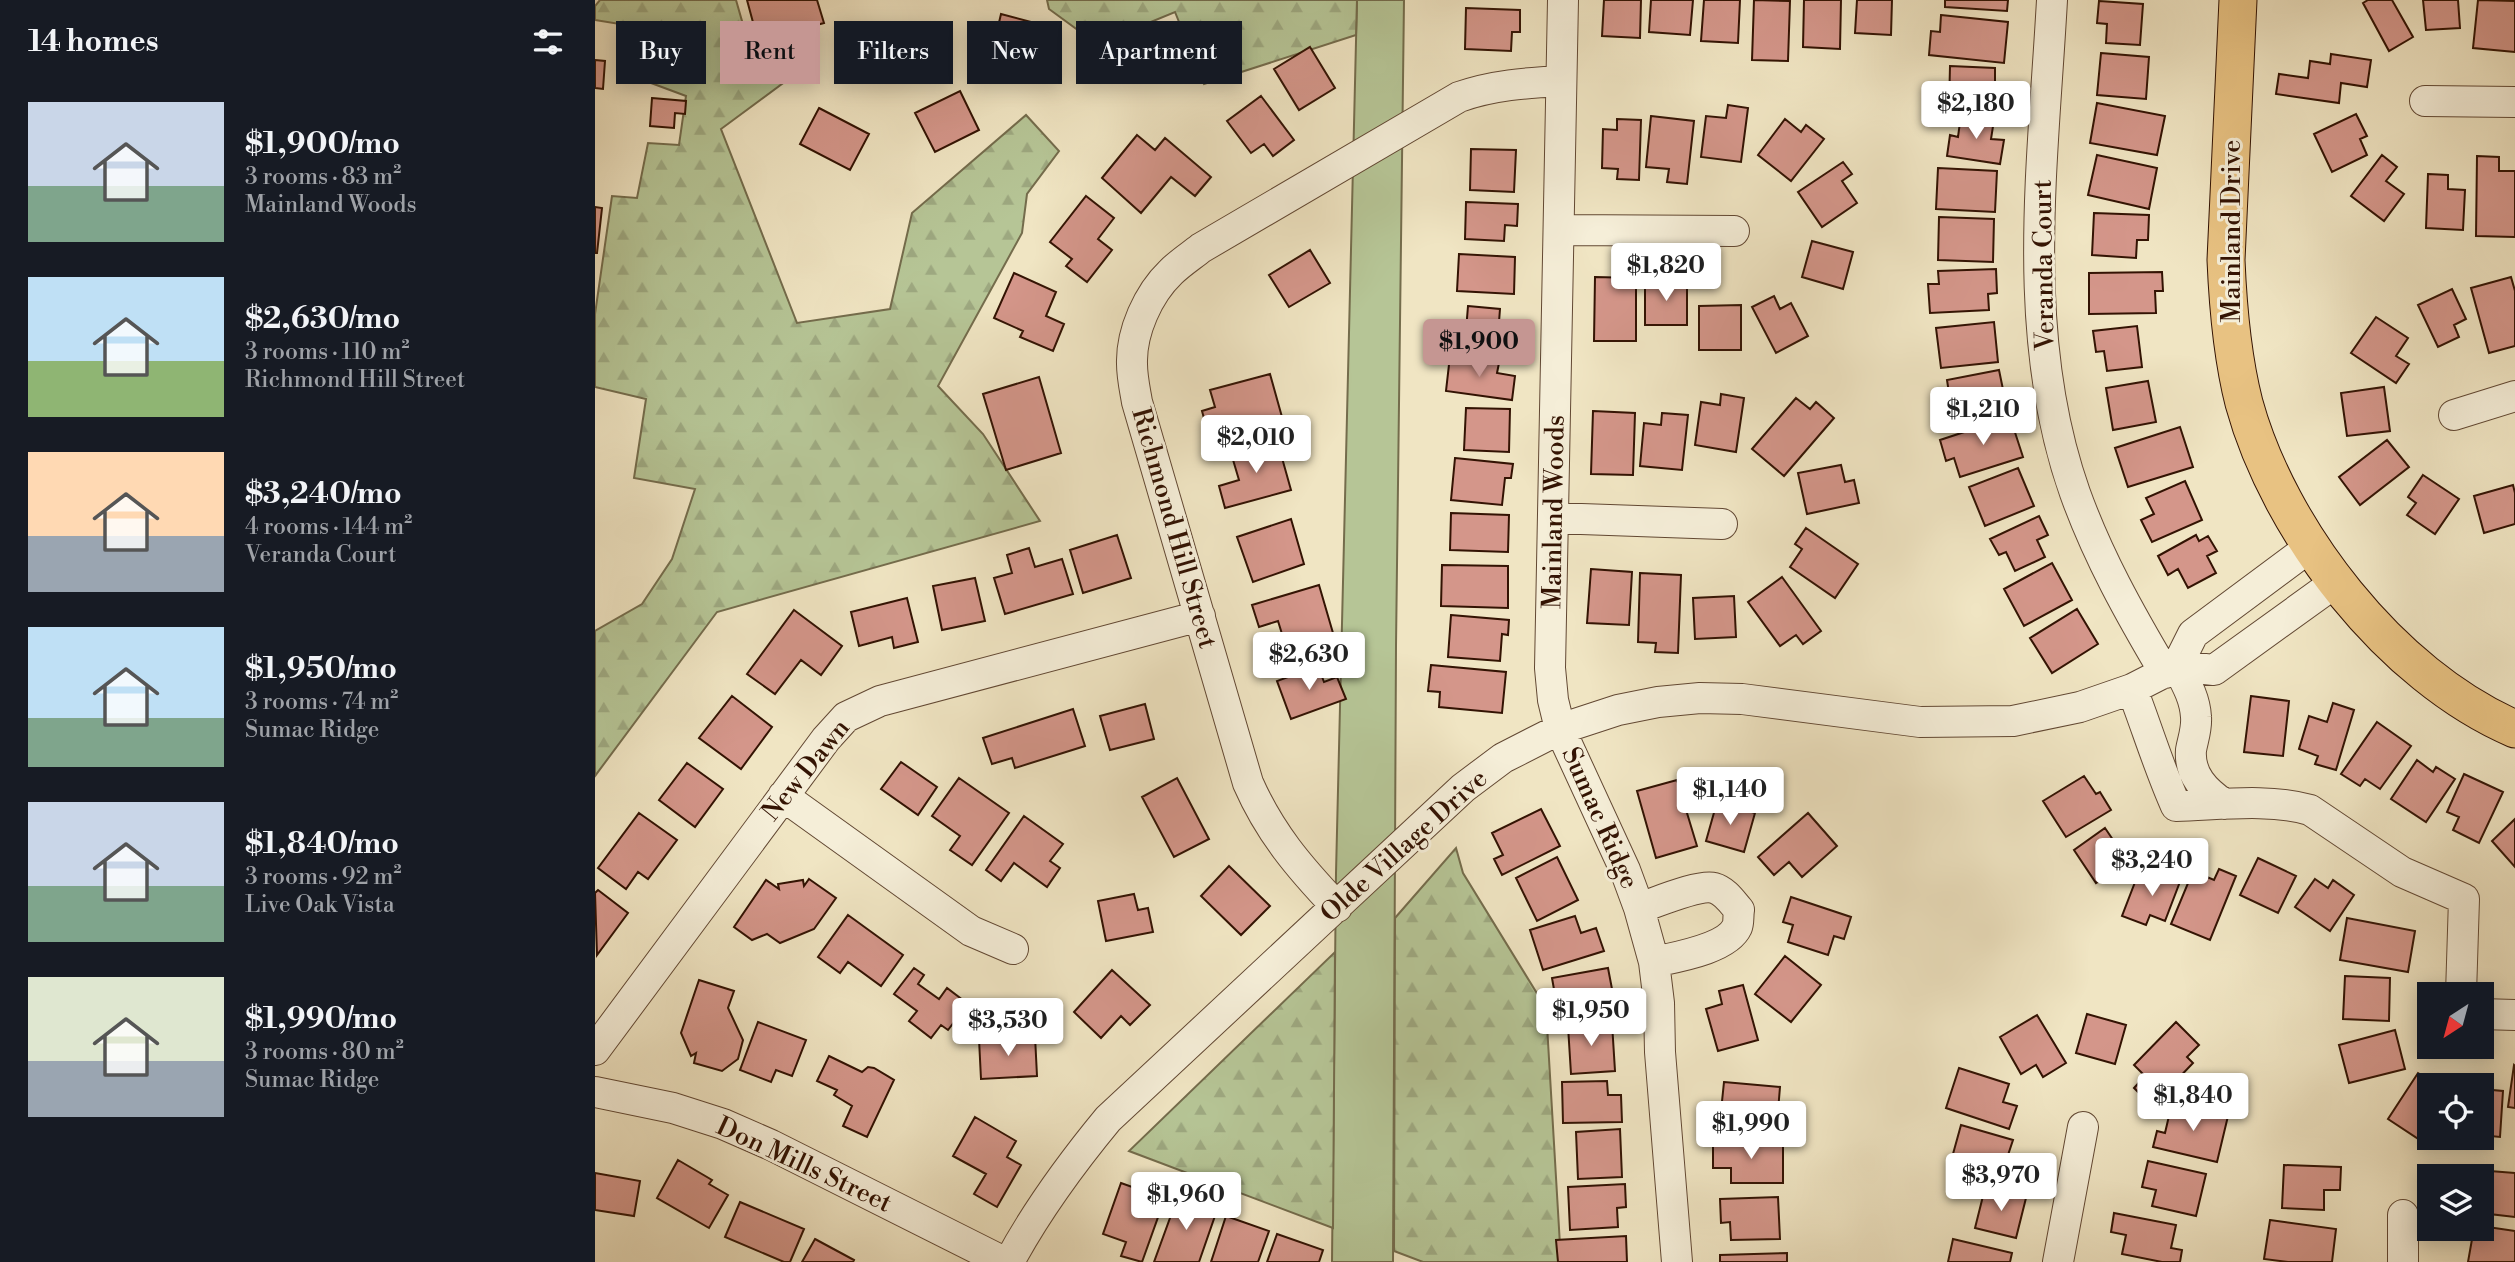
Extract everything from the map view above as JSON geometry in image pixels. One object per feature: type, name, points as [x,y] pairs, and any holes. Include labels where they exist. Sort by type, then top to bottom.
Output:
[{"type":"main road","name":"Mainland Drive","points":[[2238,0],[2226,260],[2233,353],[2244,403],[2265,464],[2310,547],[2370,621],[2414,663],[2458,698],[2515,729]]},
{"type":"street","name":"Mainland Woods","points":[[1560,729],[1553,700],[1550,668],[1563,0]]},
{"type":"street","name":"Veranda Court","points":[[2052,0],[2039,252],[2039,313],[2046,370],[2066,462],[2101,558],[2119,594],[2194,698],[2197,733],[2192,749],[2192,765],[2197,780],[2209,794],[2224,804]]},
{"type":"street","name":"Richmond Hill Street","points":[[1337,906],[1305,873],[1275,835],[1260,810],[1238,755],[1137,402],[1132,363],[1139,325],[1146,306],[1162,282],[1201,248],[1448,103],[1485,89],[1516,83],[1561,81]]},
{"type":"street","points":[[2425,101],[2515,102]]},
{"type":"street","points":[[1560,230],[1734,232]]},
{"type":"street","points":[[2454,415],[2515,396]]},
{"type":"street","points":[[1553,518],[1722,524]]},
{"type":"street","points":[[2171,669],[2193,634],[2310,547]]},
{"type":"street","points":[[2171,669],[2214,670],[2336,582]]},
{"type":"street","name":"New Dawn","points":[[595,1050],[783,796],[846,717],[863,707],[1200,616]]},
{"type":"street","name":"Olde Village Drive","points":[[1007,1262],[1066,1169],[1108,1119],[1462,788],[1503,758],[1560,729],[1618,710],[1658,702],[1700,698],[1742,699],[1920,722],[2013,721],[2080,707],[2132,689],[2171,669]]},
{"type":"street","points":[[2132,689],[2176,806],[2296,806],[2309,810],[2402,872],[2464,899],[2461,982]]},
{"type":"street","name":"Sumac Ridge","points":[[1560,729],[1625,870],[1654,962],[1660,1003],[1661,1065],[1677,1262]]},
{"type":"street","points":[[2156,753],[2192,749]]},
{"type":"street","points":[[783,796],[971,931],[1013,949]]},
{"type":"street","name":"Sumac Ridge","points":[[1639,908],[1713,887],[1727,895],[1739,910],[1737,928],[1723,941],[1700,951],[1654,962]]},
{"type":"street","points":[[2494,1014],[2515,1015]]},
{"type":"street","name":"Don Mills Street","points":[[595,1093],[673,1108],[723,1124],[1007,1262]]},
{"type":"street","points":[[2058,1262],[2083,1127]]},
{"type":"street","points":[[2403,1215],[2403,1262]]},
{"type":"green space","points":[[600,0],[736,0],[742,21],[720,21],[720,84],[782,84],[721,129],[797,323],[890,309],[912,213],[1026,115],[1059,151],[1027,194],[1022,233],[938,386],[983,434],[1040,521],[717,612],[595,776],[595,631],[642,604],[672,559],[695,489],[634,478],[646,399],[595,387],[595,314],[612,196],[637,198],[648,143],[679,145],[686,96],[654,84],[706,84],[706,21],[616,21],[616,23],[595,20],[595,6]]},
{"type":"green space","points":[[1047,0],[1357,0],[1356,35],[1242,72],[1242,21],[1179,21],[1175,12],[1153,21],[1076,21],[1076,29],[1049,9]]},
{"type":"green space","points":[[1357,0],[1404,0],[1396,646],[1393,1262],[1332,1262],[1336,873]]},
{"type":"green space","points":[[1456,848],[1463,873],[1546,1008],[1561,1262],[1423,1262],[1394,1251],[1395,918]]},
{"type":"green space","points":[[1335,952],[1333,1228],[1129,1151]]},
{"type":"building","points":[[747,0],[817,0],[824,23],[820,24],[820,21],[753,21]]},
{"type":"building","points":[[1604,0],[1641,0],[1640,38],[1602,36]]},
{"type":"building","points":[[1651,0],[1693,0],[1690,35],[1649,32]]},
{"type":"building","points":[[1704,0],[1740,0],[1738,43],[1701,41]]},
{"type":"building","points":[[1754,0],[1790,1],[1788,61],[1752,60]]},
{"type":"building","points":[[1804,0],[1841,0],[1840,49],[1803,47]]},
{"type":"building","points":[[1857,0],[1892,0],[1891,35],[1855,33]]},
{"type":"building","points":[[1945,0],[2008,0],[2007,11],[1945,7]]},
{"type":"building","points":[[2368,0],[2392,0],[2413,37],[2389,51],[2363,3]]},
{"type":"building","points":[[2423,0],[2458,0],[2460,28],[2426,30]]},
{"type":"building","points":[[2478,0],[2515,1],[2515,52],[2473,48]]},
{"type":"building","points":[[2099,1],[2143,4],[2140,45],[2106,43],[2107,24],[2097,23]]},
{"type":"building","points":[[1466,8],[1520,10],[1520,32],[1512,32],[1511,51],[1465,49]]},
{"type":"building","points":[[1001,14],[1027,21],[999,21]]},
{"type":"building","points":[[1941,15],[2008,22],[2004,63],[1929,55],[1931,31],[1940,32]]},
{"type":"building","points":[[1310,47],[1335,88],[1299,110],[1274,69]]},
{"type":"building","points":[[2101,53],[2149,57],[2146,99],[2097,95]]},
{"type":"building","points":[[2331,54],[2371,60],[2367,87],[2341,83],[2339,103],[2276,94],[2279,74],[2308,78],[2310,61],[2330,64]]},
{"type":"building","points":[[595,60],[605,61],[603,89],[595,88]]},
{"type":"building","points":[[1950,66],[1995,68],[1995,89],[2005,90],[2004,111],[1949,108]]},
{"type":"building","points":[[960,91],[979,130],[935,152],[915,113]]},
{"type":"building","points":[[1261,96],[1294,140],[1273,156],[1264,144],[1251,153],[1227,121]]},
{"type":"building","points":[[652,98],[686,101],[685,114],[675,113],[674,128],[650,126]]},
{"type":"building","points":[[2097,103],[2165,116],[2157,155],[2090,143]]},
{"type":"building","points":[[1728,105],[1748,108],[1741,162],[1701,157],[1706,116],[1726,118]]},
{"type":"building","points":[[819,108],[869,134],[850,170],[800,144]]},
{"type":"building","points":[[2356,114],[2367,136],[2360,139],[2367,155],[2332,172],[2314,134]]},
{"type":"building","points":[[1961,115],[1994,120],[1991,139],[2004,140],[2000,164],[1947,156],[1950,135],[1958,137]]},
{"type":"building","points":[[1651,116],[1694,121],[1687,184],[1667,182],[1669,169],[1646,167]]},
{"type":"building","points":[[1617,119],[1641,120],[1639,180],[1617,179],[1618,169],[1602,168],[1603,129],[1617,130]]},
{"type":"building","points":[[1785,119],[1801,132],[1806,125],[1824,139],[1791,181],[1758,155]]},
{"type":"building","points":[[1137,135],[1155,150],[1165,138],[1211,177],[1195,196],[1171,177],[1141,213],[1102,178]]},
{"type":"building","points":[[1471,149],[1516,150],[1514,192],[1470,190]]},
{"type":"building","points":[[2097,155],[2157,168],[2149,209],[2088,195]]},
{"type":"building","points":[[2382,155],[2397,167],[2386,181],[2404,194],[2384,221],[2351,196]]},
{"type":"building","points":[[2477,156],[2499,157],[2499,171],[2515,171],[2515,237],[2476,236]]},
{"type":"building","points":[[1843,162],[1852,174],[1842,181],[1857,203],[1822,227],[1798,192]]},
{"type":"building","points":[[1938,168],[1997,171],[1995,212],[1936,209]]},
{"type":"building","points":[[2428,174],[2448,175],[2448,189],[2465,190],[2463,230],[2426,228]]},
{"type":"building","points":[[1086,196],[1114,218],[1098,239],[1112,250],[1087,282],[1066,266],[1072,259],[1050,242]]},
{"type":"building","points":[[1466,202],[1518,204],[1517,226],[1505,225],[1504,241],[1465,239]]},
{"type":"building","points":[[595,207],[602,208],[597,253],[595,253]]},
{"type":"building","points":[[2094,213],[2149,215],[2148,240],[2137,240],[2136,258],[2092,255]]},
{"type":"building","points":[[1939,217],[1994,219],[1993,262],[1938,260]]},
{"type":"building","points":[[1812,241],[1853,252],[1843,289],[1802,277]]},
{"type":"building","points":[[1310,250],[1330,283],[1289,307],[1269,275]]},
{"type":"building","points":[[1459,254],[1515,257],[1514,294],[1457,291]]},
{"type":"building","points":[[1996,269],[1997,293],[1988,294],[1989,310],[1930,313],[1928,284],[1939,284],[1938,271]]},
{"type":"building","points":[[2162,272],[2163,291],[2155,291],[2156,313],[2089,314],[2089,273]]},
{"type":"building","points":[[1014,273],[1056,292],[1046,316],[1064,324],[1053,351],[1020,337],[1023,331],[994,318]]},
{"type":"building","points":[[1595,277],[1636,278],[1636,341],[1594,341]]},
{"type":"building","points":[[2511,277],[2515,291],[2515,346],[2489,353],[2471,288]]},
{"type":"building","points":[[1645,281],[1687,281],[1687,325],[1645,325]]},
{"type":"building","points":[[2452,289],[2466,319],[2454,325],[2459,337],[2438,347],[2418,305]]},
{"type":"building","points":[[1774,296],[1780,309],[1791,303],[1808,336],[1776,353],[1752,307]]},
{"type":"building","points":[[1741,305],[1741,350],[1699,350],[1699,306]]},
{"type":"building","points":[[1468,306],[1500,309],[1499,322],[1515,323],[1514,347],[1465,343]]},
{"type":"building","points":[[2376,317],[2408,338],[2396,356],[2409,364],[2396,383],[2351,353]]},
{"type":"building","points":[[1994,322],[1998,362],[1941,368],[1936,328]]},
{"type":"building","points":[[2137,326],[2142,367],[2107,371],[2104,351],[2096,352],[2093,331]]},
{"type":"building","points":[[1450,356],[1499,363],[1497,373],[1515,376],[1512,400],[1446,391]]},
{"type":"building","points":[[1999,370],[2007,409],[1944,421],[1939,395],[1949,393],[1947,380]]},
{"type":"building","points":[[1270,374],[1282,417],[1209,437],[1202,411],[1215,407],[1210,390]]},
{"type":"building","points":[[1039,377],[1061,453],[1006,470],[983,394]]},
{"type":"building","points":[[2148,381],[2156,422],[2113,430],[2106,388]]},
{"type":"building","points":[[2384,387],[2390,431],[2347,436],[2341,393]]},
{"type":"building","points":[[1721,394],[1744,398],[1736,452],[1695,445],[1701,402],[1720,405]]},
{"type":"building","points":[[1796,398],[1810,409],[1816,402],[1834,418],[1784,476],[1752,449]]},
{"type":"building","points":[[1466,408],[1510,409],[1509,452],[1464,450]]},
{"type":"building","points":[[1593,411],[1635,413],[1633,475],[1591,474]]},
{"type":"building","points":[[1662,413],[1688,415],[1682,470],[1640,466],[1644,423],[1661,425]]},
{"type":"building","points":[[2010,417],[2023,457],[1960,477],[1954,458],[1946,461],[1940,440]]},
{"type":"building","points":[[2180,427],[2193,467],[2128,487],[2115,448]]},
{"type":"building","points":[[1277,440],[1291,490],[1225,508],[1219,486],[1239,480],[1231,453]]},
{"type":"building","points":[[2387,440],[2409,467],[2360,505],[2339,477]]},
{"type":"building","points":[[1455,458],[1513,464],[1511,478],[1505,478],[1502,505],[1451,500]]},
{"type":"building","points":[[1841,465],[1845,482],[1854,480],[1859,503],[1807,514],[1798,473]]},
{"type":"building","points":[[2018,468],[2034,506],[1985,526],[1969,487]]},
{"type":"building","points":[[2423,475],[2459,499],[2435,534],[2407,515],[2416,503],[2408,497]]},
{"type":"building","points":[[2185,481],[2202,520],[2152,542],[2141,520],[2154,514],[2146,498]]},
{"type":"building","points":[[2513,485],[2515,524],[2484,533],[2474,496]]},
{"type":"building","points":[[1451,513],[1509,515],[1508,552],[1450,550]]},
{"type":"building","points":[[2039,516],[2048,535],[2037,540],[2045,557],[2015,571],[2006,552],[1999,555],[1990,539]]},
{"type":"building","points":[[1291,519],[1304,564],[1253,582],[1237,537]]},
{"type":"building","points":[[1806,528],[1858,564],[1835,598],[1790,567],[1802,549],[1795,544]]},
{"type":"building","points":[[1117,535],[1131,578],[1083,593],[1070,550]]},
{"type":"building","points":[[2196,535],[2199,541],[2208,536],[2217,551],[2207,556],[2216,573],[2188,588],[2178,569],[2168,575],[2158,556]]},
{"type":"building","points":[[1029,548],[1035,567],[1062,559],[1073,594],[1005,614],[994,578],[1012,573],[1007,555]]},
{"type":"building","points":[[2052,563],[2072,600],[2024,626],[2004,589]]},
{"type":"building","points":[[1442,565],[1508,566],[1508,608],[1441,606]]},
{"type":"building","points":[[1591,569],[1632,572],[1629,625],[1587,623]]},
{"type":"building","points":[[1640,573],[1681,575],[1678,653],[1655,652],[1656,643],[1638,642]]},
{"type":"building","points":[[1782,577],[1821,631],[1803,644],[1796,635],[1780,646],[1748,602]]},
{"type":"building","points":[[975,578],[985,621],[942,630],[933,586]]},
{"type":"building","points":[[1319,585],[1333,633],[1286,647],[1278,621],[1259,627],[1252,605]]},
{"type":"building","points":[[1734,596],[1736,637],[1695,639],[1693,598]]},
{"type":"building","points":[[907,598],[918,642],[894,648],[892,637],[859,646],[851,612]]},
{"type":"building","points":[[2077,609],[2098,644],[2052,673],[2030,638]]},
{"type":"building","points":[[794,610],[842,646],[821,675],[801,660],[775,694],[747,674]]},
{"type":"building","points":[[1451,615],[1509,620],[1508,635],[1502,634],[1500,661],[1448,657]]},
{"type":"building","points":[[1431,665],[1506,672],[1502,713],[1439,707],[1440,692],[1428,691]]},
{"type":"building","points":[[1318,666],[1324,682],[1337,677],[1346,699],[1291,719],[1277,681]]},
{"type":"building","points":[[732,696],[772,727],[741,769],[699,738]]},
{"type":"building","points":[[2251,696],[2289,701],[2283,756],[2244,752]]},
{"type":"building","points":[[2333,703],[2354,710],[2336,770],[2315,764],[2318,756],[2299,749],[2309,716],[2327,722]]},
{"type":"building","points":[[1145,704],[1154,739],[1110,750],[1100,716]]},
{"type":"building","points":[[1073,709],[1085,746],[1015,768],[1012,758],[992,764],[983,738]]},
{"type":"building","points":[[2377,722],[2411,746],[2380,789],[2365,779],[2360,786],[2341,774]]},
{"type":"building","points":[[2417,760],[2433,772],[2436,767],[2455,779],[2426,822],[2391,799]]},
{"type":"building","points":[[901,762],[937,787],[918,815],[881,789]]},
{"type":"building","points":[[687,763],[723,789],[695,827],[659,800]]},
{"type":"building","points":[[2464,774],[2503,792],[2479,843],[2453,830],[2459,817],[2447,812]]},
{"type":"building","points":[[2084,776],[2096,794],[2100,792],[2111,810],[2066,837],[2043,801]]},
{"type":"building","points":[[959,778],[1009,813],[972,865],[950,850],[960,836],[932,816]]},
{"type":"building","points":[[1177,778],[1209,839],[1174,857],[1142,797]]},
{"type":"building","points":[[1677,780],[1697,846],[1656,858],[1637,791]]},
{"type":"building","points":[[1717,802],[1755,813],[1744,852],[1706,841]]},
{"type":"building","points":[[1541,809],[1560,846],[1502,875],[1494,859],[1503,855],[1492,833]]},
{"type":"building","points":[[639,813],[677,840],[648,879],[638,872],[626,889],[598,868]]},
{"type":"building","points":[[1808,813],[1837,846],[1802,877],[1789,862],[1774,875],[1758,857]]},
{"type":"building","points":[[1024,816],[1063,844],[1050,861],[1060,868],[1047,887],[1014,863],[1001,881],[986,870]]},
{"type":"building","points":[[2515,819],[2515,867],[2492,841]]},
{"type":"building","points":[[2105,828],[2128,862],[2096,883],[2074,850]]},
{"type":"building","points":[[1557,857],[1578,900],[1537,921],[1516,878]]},
{"type":"building","points":[[2258,858],[2296,876],[2278,913],[2240,895]]},
{"type":"building","points":[[1229,866],[1270,906],[1241,935],[1201,896]]},
{"type":"building","points":[[2157,869],[2181,879],[2165,921],[2150,915],[2146,925],[2122,916],[2137,877],[2152,883]]},
{"type":"building","points":[[2219,869],[2236,876],[2210,940],[2171,924],[2193,871],[2214,880]]},
{"type":"building","points":[[809,879],[836,898],[814,929],[780,943],[767,934],[752,940],[734,927],[766,880],[779,889],[778,884],[803,880],[804,886]]},
{"type":"building","points":[[2315,879],[2328,888],[2333,880],[2354,895],[2330,931],[2295,907]]},
{"type":"building","points":[[598,890],[628,913],[597,955],[595,893]]},
{"type":"building","points":[[1134,894],[1138,910],[1148,908],[1153,932],[1106,941],[1098,901]]},
{"type":"building","points":[[1791,897],[1851,917],[1844,939],[1834,936],[1828,955],[1788,942],[1793,925],[1783,922]]},
{"type":"building","points":[[848,915],[903,955],[881,986],[848,962],[840,973],[818,957]]},
{"type":"building","points":[[1575,916],[1581,933],[1596,928],[1604,951],[1543,970],[1530,930]]},
{"type":"building","points":[[2347,918],[2415,931],[2408,972],[2340,960]]},
{"type":"building","points":[[1785,956],[1821,985],[1791,1022],[1755,994]]},
{"type":"building","points":[[914,968],[924,975],[918,984],[939,999],[947,988],[968,1004],[948,1030],[941,1025],[931,1038],[909,1021],[917,1011],[894,994]]},
{"type":"building","points":[[1608,968],[1612,989],[1606,990],[1609,1009],[1559,1018],[1552,978]]},
{"type":"building","points":[[1112,970],[1150,1005],[1130,1025],[1121,1016],[1101,1038],[1074,1012]]},
{"type":"building","points":[[2345,976],[2390,978],[2389,1021],[2343,1019]]},
{"type":"building","points":[[699,980],[734,991],[728,1008],[743,1040],[738,1059],[722,1071],[694,1063],[696,1053],[691,1056],[681,1033]]},
{"type":"building","points":[[1743,985],[1758,1040],[1718,1051],[1706,1009],[1722,1004],[1719,991]]},
{"type":"building","points":[[2087,1014],[2126,1025],[2115,1064],[2076,1053]]},
{"type":"building","points":[[2037,1015],[2066,1063],[2043,1077],[2036,1065],[2021,1074],[2000,1037]]},
{"type":"building","points":[[758,1022],[806,1040],[792,1076],[776,1070],[771,1082],[740,1070]]},
{"type":"building","points":[[2176,1022],[2199,1045],[2187,1057],[2193,1063],[2152,1106],[2134,1088],[2145,1076],[2134,1065]]},
{"type":"building","points":[[1612,1023],[1615,1071],[1571,1074],[1568,1026]]},
{"type":"building","points":[[2395,1030],[2405,1069],[2349,1083],[2339,1045]]},
{"type":"building","points":[[1035,1036],[1037,1076],[981,1079],[979,1039]]},
{"type":"building","points":[[829,1056],[862,1072],[868,1067],[874,1068],[894,1080],[867,1137],[843,1126],[852,1106],[834,1095],[837,1090],[817,1081]]},
{"type":"building","points":[[2515,1066],[2515,1108],[2508,1107]]},
{"type":"building","points":[[1959,1068],[2009,1084],[2003,1102],[2017,1106],[2009,1129],[1946,1108]]},
{"type":"building","points":[[2417,1075],[2417,1138],[2388,1119]]},
{"type":"building","points":[[1607,1081],[1608,1095],[1621,1095],[1622,1122],[1563,1123],[1562,1082]]},
{"type":"building","points":[[1724,1082],[1780,1087],[1776,1135],[1711,1129],[1713,1111],[1721,1111]]},
{"type":"building","points":[[2494,1090],[2503,1091],[2500,1137],[2494,1136]]},
{"type":"building","points":[[2172,1103],[2228,1116],[2217,1162],[2153,1147],[2157,1131],[2165,1133]]},
{"type":"building","points":[[975,1117],[1016,1141],[1007,1157],[1021,1165],[997,1207],[974,1194],[986,1174],[953,1156]]},
{"type":"building","points":[[1961,1125],[2013,1140],[2007,1158],[1999,1156],[1992,1185],[1948,1172]]},
{"type":"building","points":[[1620,1129],[1622,1177],[1578,1179],[1576,1132]]},
{"type":"building","points":[[1713,1142],[1783,1143],[1783,1183],[1731,1183],[1731,1168],[1713,1168]]},
{"type":"building","points":[[678,1160],[712,1180],[709,1184],[728,1195],[709,1228],[657,1198]]},
{"type":"building","points":[[2148,1161],[2206,1174],[2196,1216],[2152,1206],[2156,1190],[2142,1187]]},
{"type":"building","points":[[2284,1165],[2341,1167],[2340,1190],[2324,1190],[2324,1210],[2282,1208]]},
{"type":"building","points":[[2494,1171],[2515,1173],[2515,1217],[2494,1215]]},
{"type":"building","points":[[595,1173],[640,1181],[634,1216],[595,1210]]},
{"type":"building","points":[[1121,1183],[1138,1189],[1135,1196],[1162,1206],[1142,1262],[1121,1256],[1126,1242],[1103,1234]]},
{"type":"building","points":[[1625,1184],[1626,1207],[1617,1208],[1618,1227],[1570,1230],[1568,1187]]},
{"type":"building","points":[[1985,1188],[2026,1198],[2016,1238],[1975,1228]]},
{"type":"building","points":[[1178,1196],[1217,1210],[1199,1262],[1154,1262]]},
{"type":"building","points":[[1778,1197],[1780,1239],[1731,1240],[1730,1222],[1721,1223],[1720,1199]]},
{"type":"building","points":[[740,1202],[804,1229],[790,1262],[784,1262],[725,1237]]},
{"type":"building","points":[[2114,1213],[2176,1225],[2171,1248],[2182,1250],[2180,1262],[2162,1262],[2122,1254],[2126,1235],[2111,1232]]},
{"type":"building","points":[[1226,1216],[1269,1231],[1258,1262],[1211,1262]]},
{"type":"building","points":[[2270,1220],[2336,1229],[2332,1262],[2264,1259]]},
{"type":"building","points":[[2494,1228],[2515,1231],[2515,1262],[2468,1262],[2472,1241],[2494,1241]]},
{"type":"building","points":[[1277,1234],[1323,1250],[1319,1262],[1267,1262]]},
{"type":"building","points":[[1626,1236],[1627,1262],[1558,1262],[1556,1240]]},
{"type":"building","points":[[815,1239],[854,1260],[853,1262],[802,1262]]},
{"type":"building","points":[[1953,1239],[2012,1253],[2010,1262],[1948,1262]]},
{"type":"building","points":[[1787,1253],[1787,1262],[1720,1262],[1720,1255]]}]
